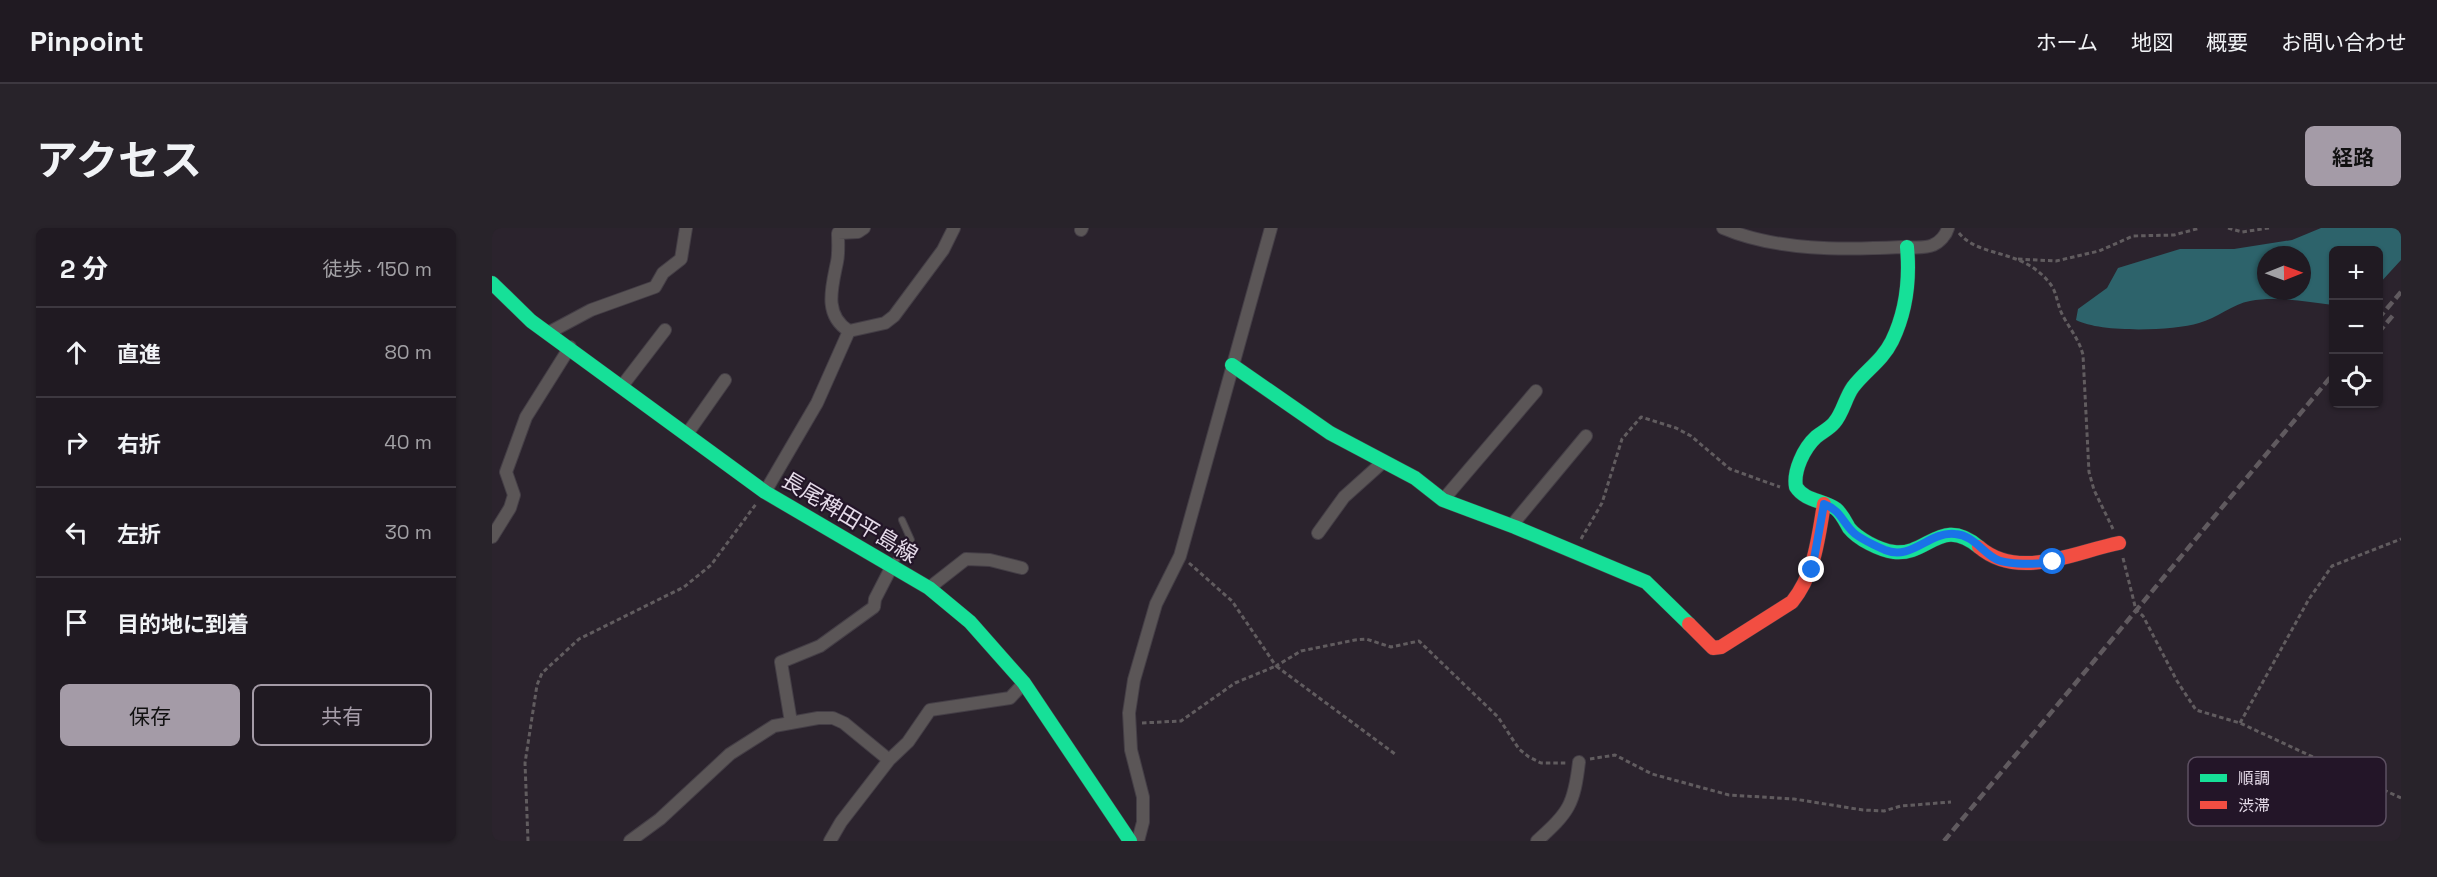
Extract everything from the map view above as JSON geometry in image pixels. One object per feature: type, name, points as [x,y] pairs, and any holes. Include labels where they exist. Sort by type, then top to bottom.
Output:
[{"type":"street","points":[[548,333],[591,310],[655,287],[663,273],[681,259],[686,228]]},
{"type":"street","points":[[864,228],[858,232],[838,233],[838,259],[830,303],[834,317],[841,326],[849,331],[885,323],[894,316],[932,267],[954,228]]},
{"type":"street","points":[[1138,841],[1143,822],[1143,797],[1131,750],[1129,713],[1134,680],[1156,604],[1180,556],[1271,228]]},
{"type":"street","points":[[1723,228],[1741,236],[1793,245],[1876,249],[1932,246],[1947,233],[1948,228]]},
{"type":"street","points":[[1907,247],[1908,290],[1887,351],[1851,389],[1836,421],[1807,449],[1794,479],[1796,489],[1834,507],[1854,533],[1893,552],[1910,551],[1936,536],[1957,534],[1976,542],[1994,558],[2022,564],[2042,564],[2119,543]]},
{"type":"street","name":"長尾稗田平島線","points":[[492,283],[531,321],[570,347],[765,492],[929,588],[978,630],[1024,683],[1130,841]]},
{"type":"street","points":[[622,386],[665,330]]},
{"type":"street","points":[[765,492],[817,404],[849,331]]},
{"type":"street","points":[[492,537],[510,508],[514,495],[506,472],[526,417],[570,347]]},
{"type":"street","points":[[1232,365],[1330,433],[1415,478],[1443,500],[1512,525],[1646,582],[1713,648],[1720,647],[1792,602],[1800,593],[1812,570],[1824,504]]},
{"type":"street","points":[[687,434],[725,380]]},
{"type":"street","points":[[1443,500],[1536,390]]},
{"type":"street","points":[[1512,525],[1586,436]]},
{"type":"street","points":[[1318,533],[1344,497],[1383,462]]},
{"type":"street","points":[[929,588],[966,559],[990,560],[1022,568]]},
{"type":"street","points":[[791,722],[781,662],[820,646],[874,607],[892,566]]},
{"type":"street","points":[[830,841],[841,822],[889,760],[908,742],[930,710],[1010,698],[1024,683]]},
{"type":"street","points":[[630,841],[660,819],[730,754],[774,726],[833,718],[844,723],[889,760]]},
{"type":"street","points":[[1537,841],[1563,817],[1576,792],[1579,762]]},
{"type":"lane","points":[[892,566],[911,540],[902,520]]},
{"type":"path","points":[[1956,228],[1965,241],[1982,249],[2016,259],[2034,268],[2053,288],[2061,312],[2080,343],[2083,355],[2089,472],[2094,489],[2119,543],[2136,610],[2143,616],[2177,681],[2196,710],[2240,723],[2313,757]]},
{"type":"path","points":[[2016,259],[2056,261],[2099,251],[2133,236],[2174,235],[2200,228]]},
{"type":"path","points":[[2228,228],[2242,232],[2269,228]]},
{"type":"path","points":[[1566,548],[1584,537],[1594,520],[1602,503],[1622,439],[1641,417],[1676,428],[1691,436],[1718,460],[1742,475],[1789,490],[1796,489]]},
{"type":"path","points":[[528,841],[525,763],[537,685],[542,673],[579,639],[684,587],[711,565],[765,492]]},
{"type":"path","points":[[2240,723],[2309,599],[2332,566],[2401,539]]},
{"type":"path","points":[[1180,556],[1232,601],[1276,666],[1395,754]]},
{"type":"path","points":[[1130,728],[1141,723],[1181,721],[1235,683],[1276,666],[1301,651],[1366,639],[1391,647],[1419,641],[1498,717],[1519,748],[1541,764],[1579,762],[1605,755],[1615,755],[1652,774],[1712,792],[1794,799],[1863,810],[1884,811],[1901,806],[1951,802]]},
{"type":"path","points":[[2386,791],[2401,798]]},
{"type":"water","points":[[2321,228],[2401,228],[2401,260],[2383,280],[2383,246],[2329,246],[2329,305],[2292,300],[2311,300],[2311,246],[2257,246],[2257,300],[2260,300],[2244,303],[2199,323],[2172,328],[2119,329],[2076,320],[2078,309],[2107,288],[2118,268],[2180,249],[2234,249],[2292,240]]},
{"type":"railway","points":[[2383,313],[2401,292]]},
{"type":"railway","points":[[2383,327],[2395,313]]},
{"type":"railway","points":[[1944,841],[2329,379]]},
{"type":"traffic: fast","points":[[1907,247],[1906,295],[1901,319],[1892,341],[1884,354],[1853,387],[1834,423],[1807,447],[1796,474],[1796,487],[1809,498],[1836,509],[1853,532],[1863,540],[1882,549],[1906,552],[1935,539],[1954,535],[1966,538],[1979,547]]},
{"type":"traffic: fast","points":[[492,283],[531,321],[765,492],[929,588],[970,622],[1024,683],[1130,841]]},
{"type":"traffic: fast","points":[[1232,365],[1330,433],[1415,478],[1443,500],[1515,527],[1646,582],[1689,624]]},
{"type":"traffic: jam","points":[[1689,624],[1713,648],[1721,647],[1792,602],[1811,567],[1824,504]]},
{"type":"traffic: jam","points":[[1979,547],[1995,557],[2011,562],[2029,563],[2047,561],[2119,543]]},
{"type":"route","points":[[1812,570],[1824,504],[1834,507],[1854,533],[1893,552],[1910,551],[1936,536],[1957,534],[1976,542],[1994,558],[2002,561],[2022,564],[2053,562]]}]
